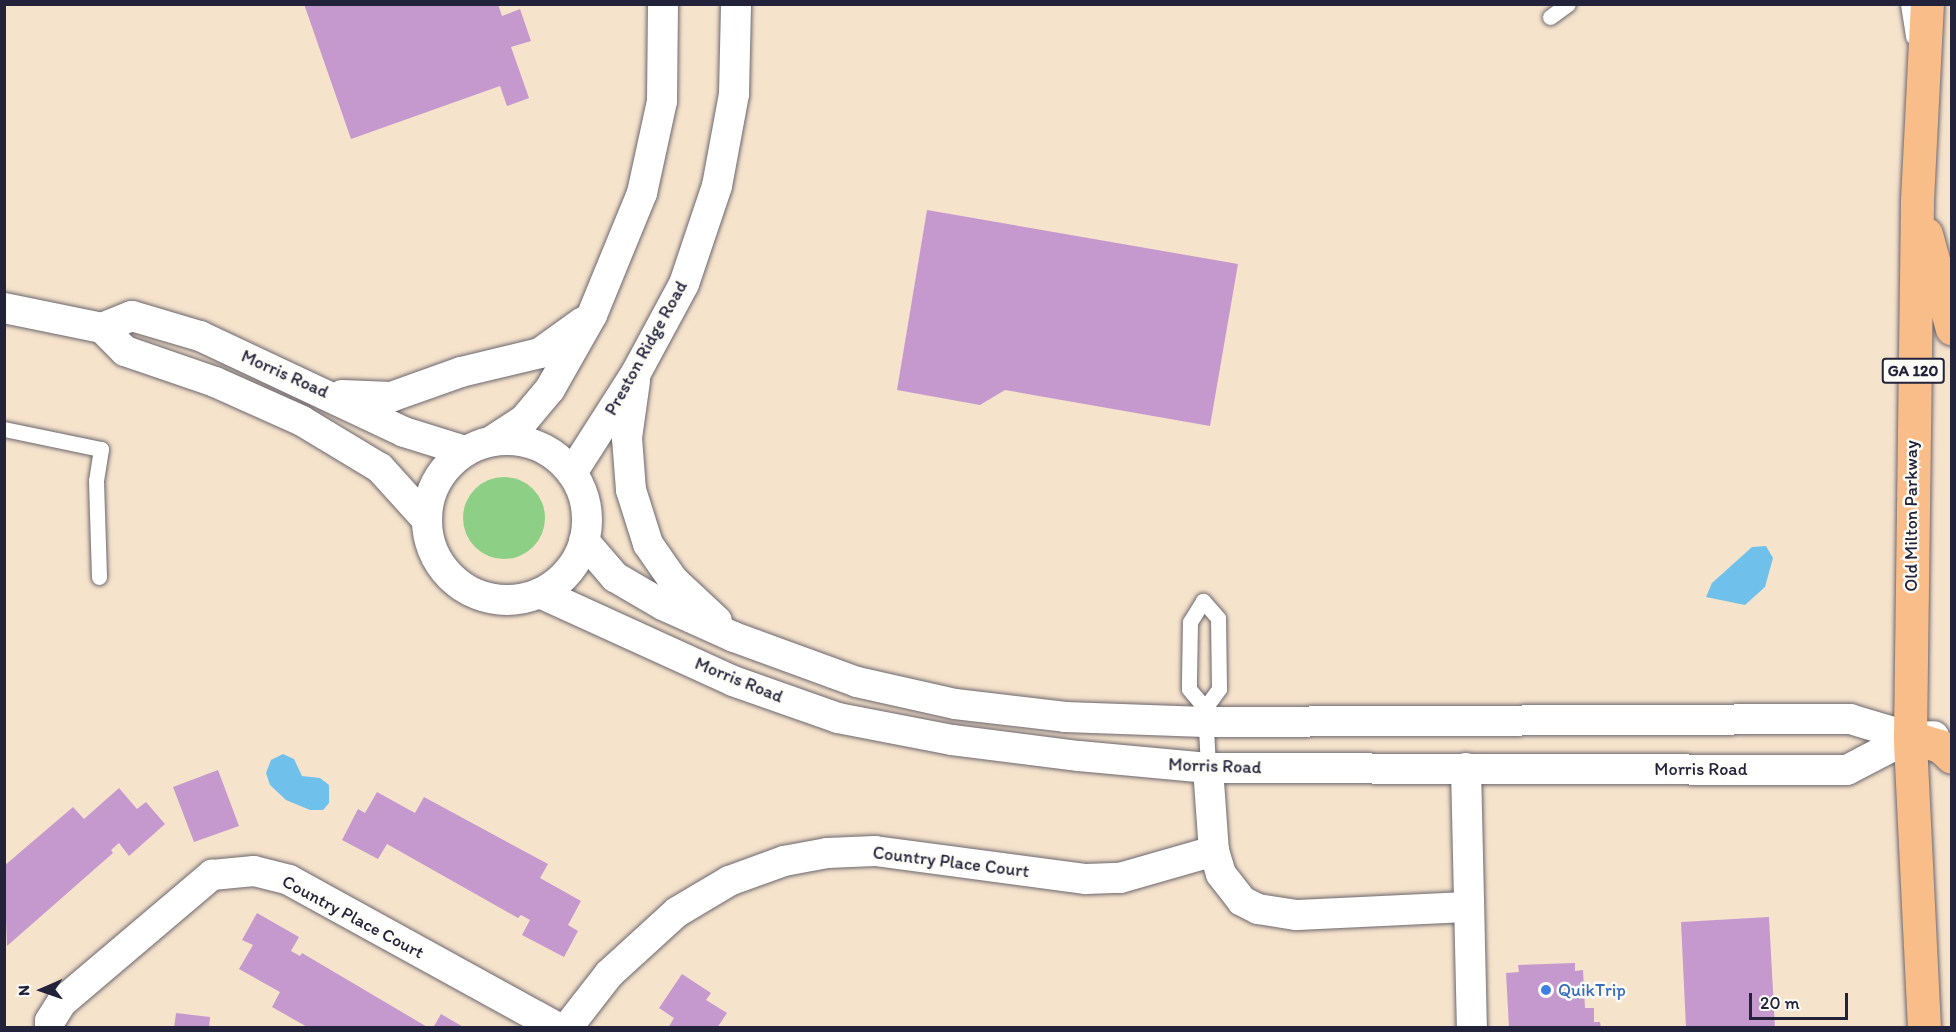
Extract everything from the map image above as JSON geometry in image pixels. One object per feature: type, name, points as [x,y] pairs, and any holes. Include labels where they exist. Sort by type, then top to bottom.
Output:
[{"type":"highway","name":"Old Milton Parkway","points":[[1924,1028],[1910,737],[1917,200],[1927,4]]},
{"type":"highway","points":[[1917,200],[1952,329]]},
{"type":"highway","points":[[1910,737],[1940,746],[1952,757]]},
{"type":"street","points":[[493,440],[515,440],[537,445],[557,456],[572,473],[583,494],[587,517],[584,541],[575,563],[560,581],[540,593],[495,600],[474,593],[440,564],[430,543],[426,520],[431,493],[444,470],[465,451],[493,440],[524,420],[550,389],[592,315],[642,193],[662,101],[663,4]]},
{"type":"street","name":"Preston Ridge Road","points":[[572,473],[636,373],[684,284],[717,186],[734,94],[736,4]]},
{"type":"street","points":[[6,314],[102,328]]},
{"type":"street","points":[[331,394],[392,397],[461,372],[540,353],[592,315]]},
{"type":"street","name":"Morris Road","points":[[426,520],[380,468],[302,421],[215,382],[125,351],[102,328],[132,316],[200,336],[331,394],[404,432],[465,451]]},
{"type":"street","points":[[636,373],[628,448],[632,490],[648,544],[673,580],[734,637]]},
{"type":"street","name":"Morris Road","points":[[584,541],[615,577],[663,605],[734,637],[857,682],[955,704],[1065,717],[1205,715],[1850,719],[1910,737],[1952,734]]},
{"type":"street","name":"Morris Road","points":[[540,593],[733,681],[838,718],[952,740],[1208,768],[1847,770],[1910,737]]},
{"type":"street","points":[[1208,768],[1214,851],[1230,890],[1242,901],[1276,914],[1467,907]]},
{"type":"street","points":[[1466,768],[1467,907],[1472,1028]]},
{"type":"street","name":"Country Place Court","points":[[567,1028],[609,974],[678,912],[729,881],[784,861],[827,853],[875,851],[1097,879],[1155,871],[1214,851]]},
{"type":"street","name":"Country Place Court","points":[[50,1028],[50,1021],[62,1002],[212,875],[254,871],[289,880],[558,1028]]},
{"type":"lane","points":[[1550,17],[1568,4]]},
{"type":"lane","points":[[1908,4],[1922,87]]},
{"type":"lane","points":[[4,429],[101,449],[96,481],[99,577]]},
{"type":"lane","points":[[1205,715],[1219,689],[1218,618],[1203,601],[1190,622],[1188,680],[1189,689],[1205,715],[1208,768]]},
{"type":"green space","points":[[504,477],[520,480],[533,489],[542,502],[545,518],[542,534],[533,547],[520,556],[504,559],[488,556],[475,547],[466,534],[463,518],[466,502],[475,489],[488,480]]},
{"type":"water","points":[[1766,546],[1773,558],[1765,587],[1745,605],[1706,597],[1712,583],[1752,547]]},
{"type":"water","points":[[283,754],[294,759],[302,776],[320,778],[329,785],[329,803],[323,810],[310,810],[286,800],[270,785],[266,773],[271,760]]},
{"type":"building","points":[[304,4],[498,4],[502,16],[520,9],[531,41],[511,47],[529,98],[507,106],[500,86],[351,139]]},
{"type":"building","points":[[927,210],[1238,264],[1210,426],[1005,390],[980,405],[897,390]]},
{"type":"building","points":[[218,770],[239,826],[194,842],[173,787]]},
{"type":"building","points":[[119,788],[137,809],[146,802],[165,824],[129,856],[119,843],[111,850],[113,853],[7,946],[4,866],[73,807],[84,819]]},
{"type":"building","points":[[377,792],[415,813],[424,797],[548,864],[540,878],[581,901],[568,925],[578,931],[564,957],[522,935],[530,920],[521,915],[518,918],[387,844],[378,859],[342,840],[358,809],[365,813]]},
{"type":"building","points":[[257,913],[299,937],[291,951],[300,956],[302,953],[429,1028],[309,1028],[272,1007],[280,992],[239,969],[253,945],[242,940]]},
{"type":"building","points":[[1769,917],[1775,1028],[1686,1028],[1681,922]]},
{"type":"building","name":"QuikTrip","points":[[1575,963],[1575,971],[1583,970],[1585,1008],[1594,1008],[1594,1022],[1600,1022],[1601,1028],[1509,1028],[1506,973],[1519,972],[1518,965]]},
{"type":"building","points":[[682,974],[711,993],[706,1000],[727,1013],[717,1028],[668,1028],[674,1018],[659,1008]]},
{"type":"building","points":[[176,1013],[210,1017],[209,1028],[174,1028]]},
{"type":"building","points":[[441,1014],[465,1028],[433,1028]]},
{"type":"place","name":"QuikTrip","points":[[1546,990]]}]
